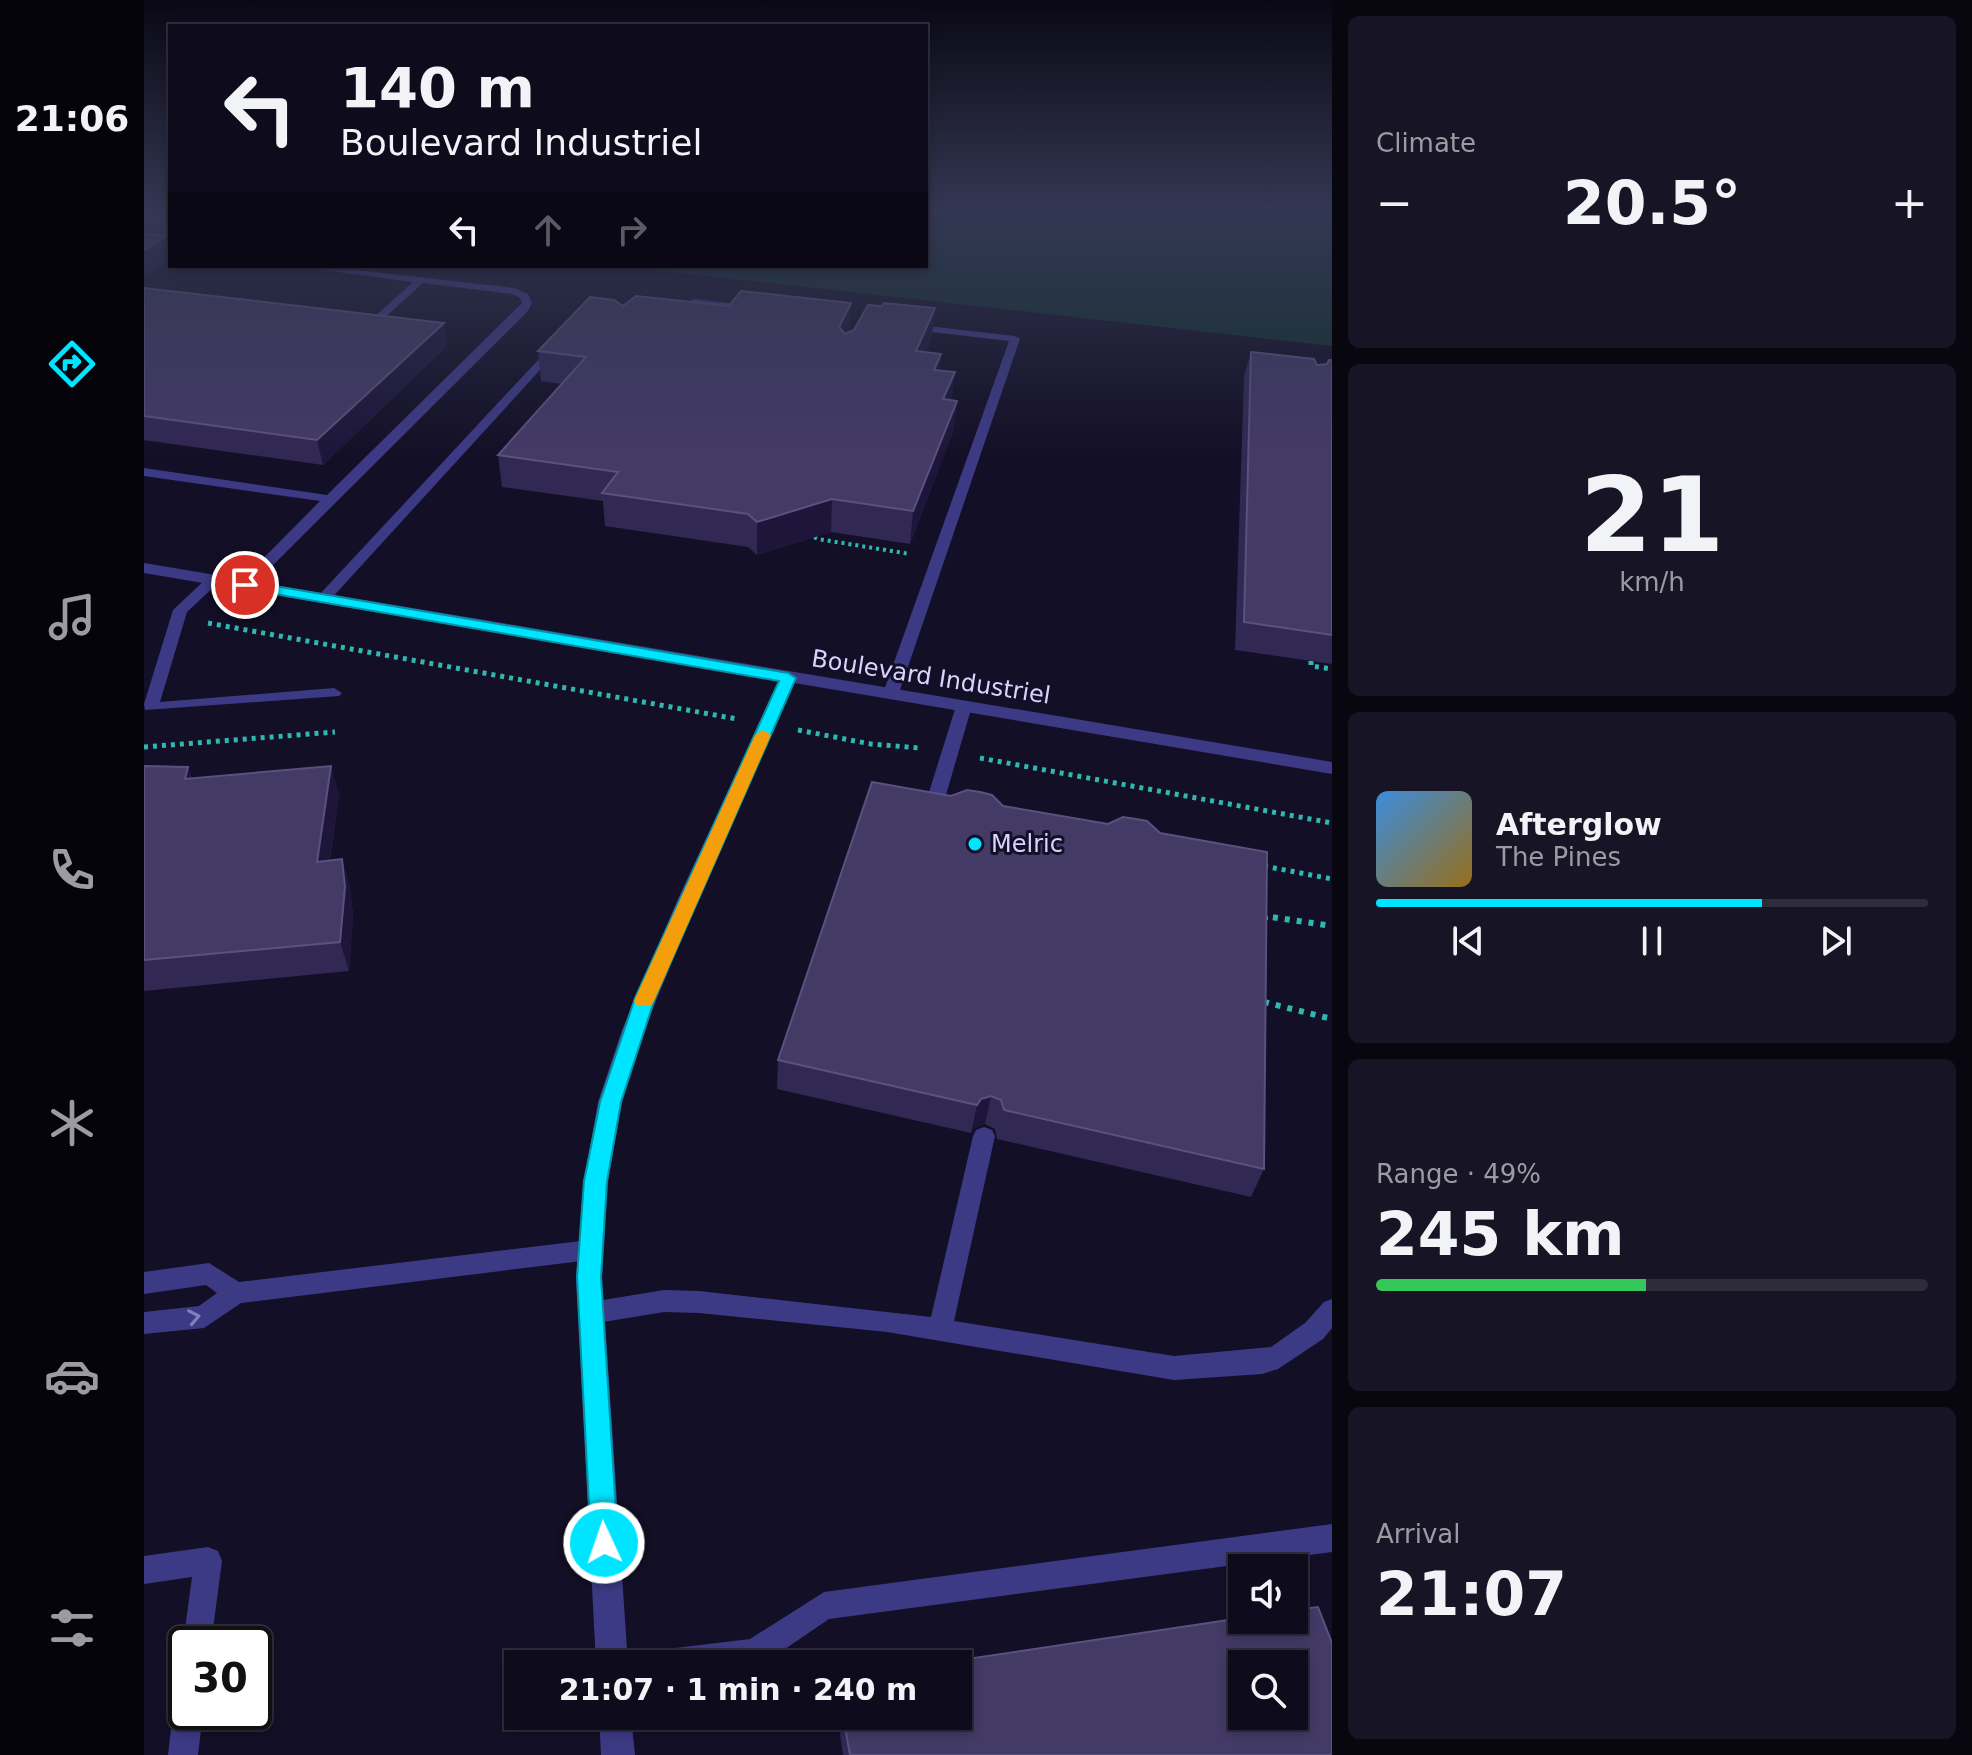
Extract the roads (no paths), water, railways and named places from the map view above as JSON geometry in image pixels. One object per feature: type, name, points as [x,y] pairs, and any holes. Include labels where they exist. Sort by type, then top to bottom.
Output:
[{"type":"street","name":"Boulevard Industriel","points":[[144,568],[1332,768]]},
{"type":"street","points":[[611,1650],[590,1250],[596,1181],[608,1114],[633,1030],[688,899],[788,678]]},
{"type":"street","points":[[616,1730],[618,1755]]},
{"type":"lane","points":[[347,316],[376,320],[409,291]]},
{"type":"lane","points":[[245,585],[524,309],[527,303],[524,296],[513,291]]},
{"type":"lane","points":[[675,300],[766,310]]},
{"type":"lane","points":[[891,693],[1015,339],[895,325]]},
{"type":"lane","points":[[324,598],[567,335]]},
{"type":"lane","points":[[144,472],[330,499]]},
{"type":"lane","points":[[213,580],[180,610],[151,707],[334,693]]},
{"type":"lane","points":[[144,670],[161,669]]},
{"type":"lane","points":[[934,805],[964,706]]},
{"type":"lane","points":[[940,1330],[984,1136]]},
{"type":"lane","points":[[144,1323],[204,1317],[236,1293],[590,1250]]},
{"type":"lane","points":[[144,1283],[209,1274],[236,1293]]},
{"type":"lane","points":[[591,1313],[664,1301],[699,1302],[887,1321],[1174,1368],[1262,1362],[1278,1357],[1314,1331],[1332,1310]]},
{"type":"lane","points":[[759,1650],[824,1606],[1332,1538]]},
{"type":"lane","points":[[144,1570],[208,1561],[199,1626]]},
{"type":"lane","points":[[183,1755],[186,1730]]},
{"type":"place","name":"Melric","points":[[975,844]]}]
